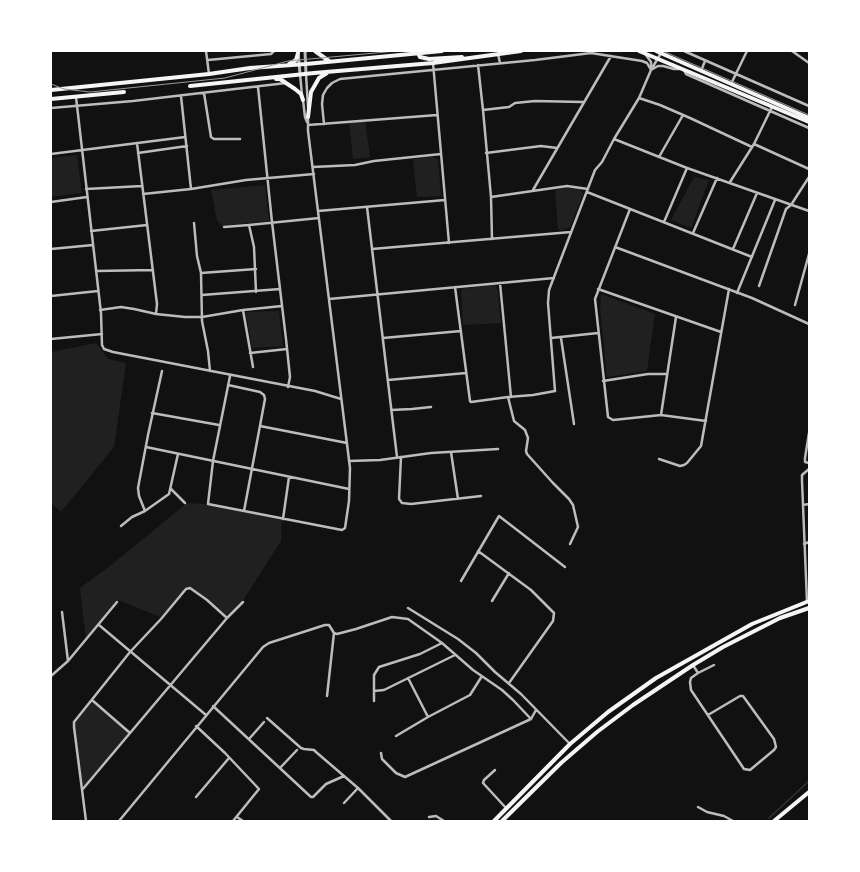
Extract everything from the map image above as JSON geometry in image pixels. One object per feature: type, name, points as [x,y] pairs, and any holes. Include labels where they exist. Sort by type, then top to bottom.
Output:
[{"type":"main road","points":[[315,51],[329,61]]},
{"type":"main road","points":[[51,90],[209,74],[250,68],[299,65],[417,52],[442,51]]},
{"type":"main road","points":[[190,86],[300,74],[433,63],[522,51]]},
{"type":"main road","points":[[656,51],[809,118]]},
{"type":"main road","points":[[287,66],[296,60],[298,52]]},
{"type":"main road","points":[[417,52],[420,57],[428,59],[481,56]]},
{"type":"main road","points":[[642,52],[809,122]]},
{"type":"main road","points":[[308,117],[310,95],[319,78],[330,72],[351,70]]},
{"type":"main road","points":[[271,78],[280,79],[286,83],[301,94],[303,100]]},
{"type":"main road","points":[[51,99],[124,92]]},
{"type":"main road","points":[[494,821],[570,744],[608,712],[668,670],[752,624],[808,601]]},
{"type":"main road","points":[[502,821],[548,774],[597,732],[639,701],[693,664],[723,647],[762,626],[809,608]]},
{"type":"main road","points":[[774,821],[809,792]]},
{"type":"street","points":[[206,51],[209,74]]},
{"type":"street","points":[[208,60],[271,54],[274,51]]},
{"type":"street","points":[[230,376],[219,426],[208,503],[210,505],[342,530],[345,528],[350,479],[349,462],[308,125],[305,51]]},
{"type":"street","points":[[684,51],[809,106]]},
{"type":"street","points":[[731,84],[734,74],[747,51]]},
{"type":"street","points":[[792,51],[809,63]]},
{"type":"street","points":[[298,52],[305,117],[308,125]]},
{"type":"street","points":[[642,52],[651,62],[651,70]]},
{"type":"street","points":[[324,124],[322,104],[323,95],[332,83],[340,79],[591,53],[645,62],[651,70]]},
{"type":"street","points":[[455,287],[471,402],[555,391],[548,303],[549,290],[588,190],[594,170],[602,162],[639,98],[651,70],[661,53]]},
{"type":"street","points":[[498,54],[500,63]]},
{"type":"street","points":[[532,190],[610,56]]},
{"type":"street","points":[[701,71],[705,61]]},
{"type":"street","points":[[433,63],[449,242]]},
{"type":"street","points":[[478,65],[491,197],[492,239]]},
{"type":"street","points":[[651,70],[658,66],[683,69],[686,74],[809,128]]},
{"type":"street","points":[[51,108],[181,96],[286,83]]},
{"type":"street","points":[[258,87],[290,377],[288,387]]},
{"type":"street","points":[[204,93],[211,136],[214,138],[240,139]]},
{"type":"street","points":[[181,96],[191,189]]},
{"type":"street","points":[[76,97],[96,271],[102,347],[107,351],[230,376],[315,391],[341,399]]},
{"type":"street","points":[[639,98],[660,105],[809,169]]},
{"type":"street","points":[[483,110],[509,107],[515,103],[535,101],[583,102]]},
{"type":"street","points":[[730,182],[753,145],[772,107]]},
{"type":"street","points":[[308,125],[437,115]]},
{"type":"street","points":[[659,157],[683,115]]},
{"type":"street","points":[[51,154],[186,137]]},
{"type":"street","points":[[614,139],[687,168],[809,211]]},
{"type":"street","points":[[136,143],[157,304],[156,314]]},
{"type":"street","points":[[138,153],[187,146]]},
{"type":"street","points":[[486,153],[540,146],[556,148]]},
{"type":"street","points":[[313,167],[355,165],[374,161],[441,154]]},
{"type":"street","points":[[664,222],[687,168]]},
{"type":"street","points":[[143,194],[268,178],[314,174]]},
{"type":"street","points":[[759,286],[786,209],[791,205],[809,177]]},
{"type":"street","points":[[693,234],[717,178]]},
{"type":"street","points":[[86,189],[142,186]]},
{"type":"street","points":[[491,197],[532,190],[556,189],[566,186],[588,190],[630,209],[752,257]]},
{"type":"street","points":[[733,249],[757,193]]},
{"type":"street","points":[[51,202],[87,197]]},
{"type":"street","points":[[318,211],[445,200]]},
{"type":"street","points":[[737,293],[775,200]]},
{"type":"street","points":[[367,207],[397,457]]},
{"type":"street","points":[[630,209],[595,299],[608,417],[612,420],[661,415],[706,421]]},
{"type":"street","points":[[224,227],[319,218]]},
{"type":"street","points":[[194,223],[197,256],[201,273],[202,317],[210,371]]},
{"type":"street","points":[[249,225],[254,247],[256,292]]},
{"type":"street","points":[[91,231],[147,226]]},
{"type":"street","points":[[372,249],[571,232]]},
{"type":"street","points":[[51,249],[93,245]]},
{"type":"street","points":[[615,247],[729,289],[809,324]]},
{"type":"street","points":[[795,305],[809,254]]},
{"type":"street","points":[[201,273],[256,269]]},
{"type":"street","points":[[96,271],[153,270]]},
{"type":"street","points":[[329,299],[554,278]]},
{"type":"street","points":[[500,283],[510,397],[514,421],[525,430],[528,438],[527,454],[573,505],[578,527],[570,544]]},
{"type":"street","points":[[202,296],[280,289]]},
{"type":"street","points":[[598,289],[721,332]]},
{"type":"street","points":[[659,459],[680,466],[684,465],[692,458],[703,442],[729,289]]},
{"type":"street","points":[[51,296],[98,291]]},
{"type":"street","points":[[100,310],[121,308],[134,309],[156,314],[202,317],[243,310],[282,306]]},
{"type":"street","points":[[243,310],[252,367]]},
{"type":"street","points":[[661,415],[676,316]]},
{"type":"street","points":[[383,338],[461,331]]},
{"type":"street","points":[[551,338],[598,333]]},
{"type":"street","points":[[51,339],[102,334]]},
{"type":"street","points":[[561,338],[574,424]]},
{"type":"street","points":[[250,353],[287,349]]},
{"type":"street","points":[[145,511],[138,492],[152,413],[162,373]]},
{"type":"street","points":[[388,380],[466,374]]},
{"type":"street","points":[[603,381],[648,374],[667,374]]},
{"type":"street","points":[[228,385],[260,392],[264,395],[265,399],[244,511]]},
{"type":"street","points":[[391,410],[431,407]]},
{"type":"street","points":[[152,413],[219,426]]},
{"type":"street","points":[[260,426],[347,443]]},
{"type":"street","points":[[809,433],[805,458],[806,462],[809,463]]},
{"type":"street","points":[[146,447],[251,470],[349,489]]},
{"type":"street","points":[[349,462],[498,449]]},
{"type":"street","points":[[451,452],[458,499]]},
{"type":"street","points":[[121,526],[132,517],[145,511],[169,494],[178,454]]},
{"type":"street","points":[[401,457],[399,483],[399,498],[401,502],[411,504],[481,496]]},
{"type":"street","points":[[808,601],[804,544],[802,475],[809,469]]},
{"type":"street","points":[[283,519],[289,477]]},
{"type":"street","points":[[171,489],[185,503]]},
{"type":"street","points":[[803,506],[809,504]]},
{"type":"street","points":[[461,580],[499,516],[565,567]]},
{"type":"street","points":[[804,544],[809,542]]},
{"type":"street","points":[[478,551],[508,573],[541,600],[554,613],[554,621],[509,683]]},
{"type":"street","points":[[492,601],[508,573]]},
{"type":"street","points":[[86,821],[74,722],[130,652],[161,619],[184,590],[190,588],[198,593],[226,618]]},
{"type":"street","points":[[51,676],[68,661],[117,602]]},
{"type":"street","points":[[82,790],[226,618],[243,602]]},
{"type":"street","points":[[408,608],[458,639],[476,653],[495,672],[522,694],[570,744]]},
{"type":"street","points":[[62,612],[68,661]]},
{"type":"street","points":[[334,633],[337,634],[356,629],[392,617],[408,619],[442,643],[455,655],[513,700],[531,719]]},
{"type":"street","points":[[99,625],[206,715]]},
{"type":"street","points":[[120,821],[196,726],[266,645],[325,625],[329,625],[334,633],[327,696]]},
{"type":"street","points":[[374,701],[374,675],[379,667],[420,654],[442,643]]},
{"type":"street","points":[[374,691],[384,690],[455,655]]},
{"type":"street","points":[[693,664],[698,673]]},
{"type":"street","points":[[708,715],[740,696],[745,698],[774,739],[776,747],[750,770],[744,769],[691,690],[691,678],[714,665]]},
{"type":"street","points":[[396,736],[470,695],[482,676]]},
{"type":"street","points":[[408,678],[428,717]]},
{"type":"street","points":[[92,700],[130,733]]},
{"type":"street","points":[[213,706],[312,797],[326,784],[344,776]]},
{"type":"street","points":[[381,753],[382,759],[391,769],[400,776],[405,777],[531,719],[536,710]]},
{"type":"street","points":[[267,718],[301,748],[316,752],[358,788],[391,821]]},
{"type":"street","points":[[249,739],[264,722]]},
{"type":"street","points":[[196,726],[259,789],[233,821]]},
{"type":"street","points":[[280,768],[297,750]]},
{"type":"street","points":[[196,797],[229,758]]},
{"type":"street","points":[[495,770],[484,780],[483,783],[506,809]]},
{"type":"street","points":[[344,803],[358,788]]},
{"type":"street","points":[[698,807],[707,812],[724,816],[732,821]]},
{"type":"street","points":[[429,818],[436,816],[444,821]]},
{"type":"street","points":[[237,817],[243,821]]},
{"type":"shaded area","points":[[365,120],[370,157],[353,159],[349,122]]},
{"type":"shaded area","points":[[77,155],[82,193],[51,197],[51,158]]},
{"type":"shaded area","points":[[433,157],[438,159],[441,196],[417,197],[413,159]]},
{"type":"shaded area","points":[[694,177],[709,180],[691,228],[671,220]]},
{"type":"shaded area","points":[[265,185],[269,221],[222,226],[217,221],[211,190]]},
{"type":"shaded area","points":[[565,188],[580,189],[583,194],[570,227],[562,230],[558,229],[555,190]]},
{"type":"shaded area","points":[[495,285],[498,291],[501,323],[463,325],[461,289]]},
{"type":"shaded area","points":[[601,294],[655,314],[647,371],[607,377],[600,309]]},
{"type":"shaded area","points":[[279,311],[283,346],[252,348],[246,312]]},
{"type":"shaded area","points":[[96,343],[108,359],[126,363],[114,447],[61,512],[51,503],[51,352]]},
{"type":"shaded area","points":[[187,503],[205,504],[282,519],[281,541],[244,599],[227,615],[190,588],[186,589],[160,617],[118,600],[86,639],[80,588],[110,566]]},
{"type":"shaded area","points":[[92,700],[130,733],[82,790],[74,722]]},
{"type":"waterway","points":[[769,818],[809,781]]},
{"type":"tram line","points":[[51,84],[64,89],[90,92],[225,78],[288,61],[397,51]]},
{"type":"tram line","points":[[663,51],[809,115]]}]
